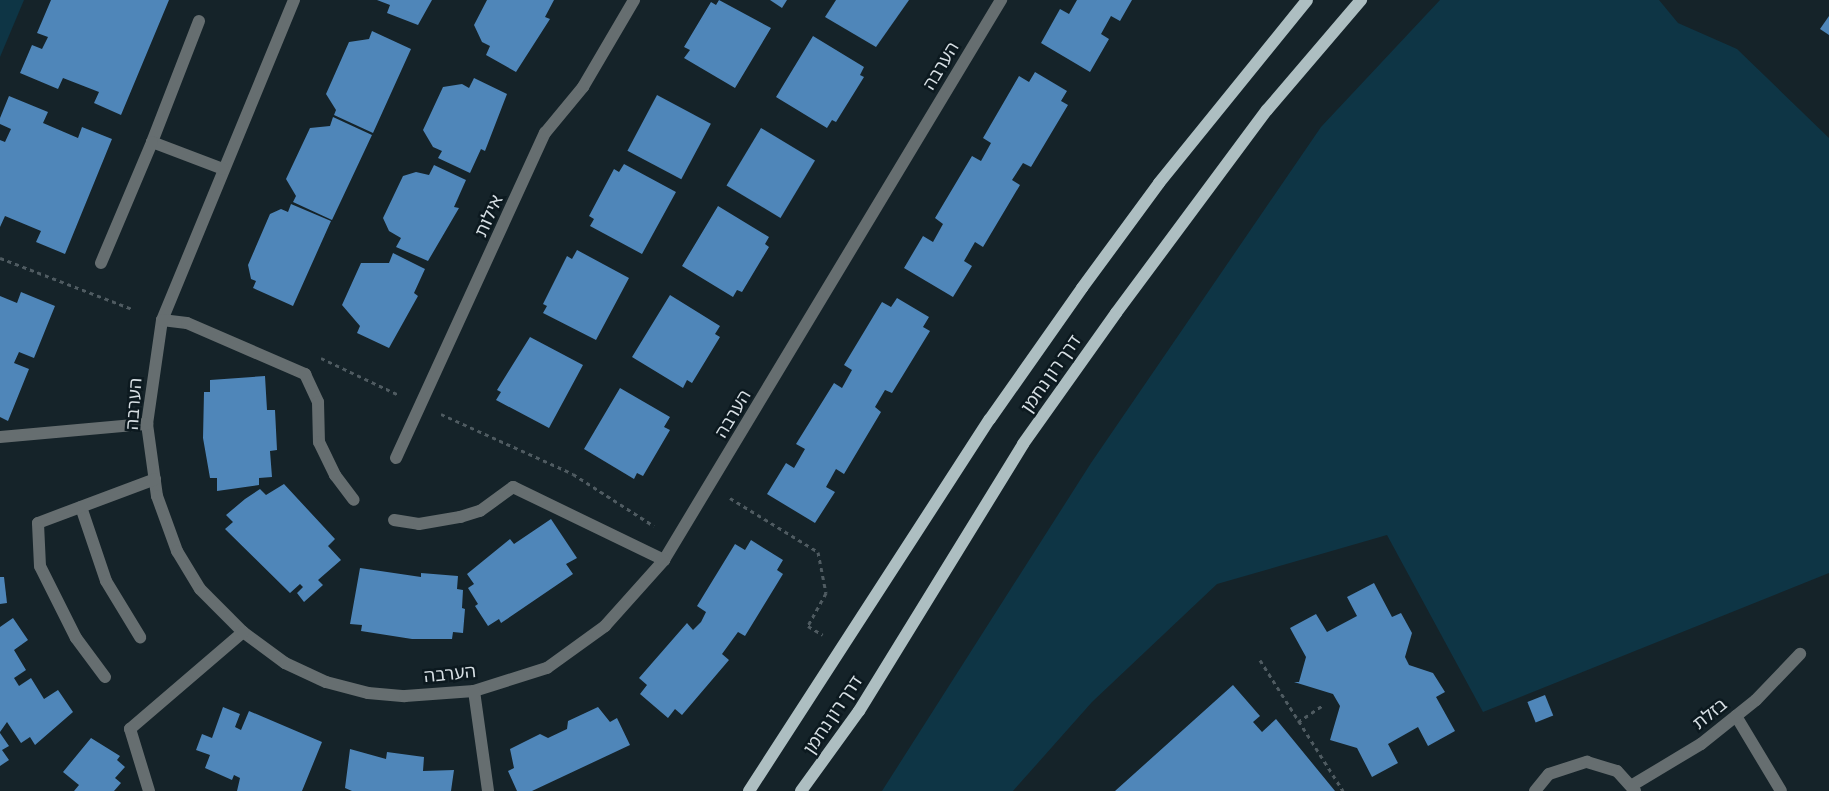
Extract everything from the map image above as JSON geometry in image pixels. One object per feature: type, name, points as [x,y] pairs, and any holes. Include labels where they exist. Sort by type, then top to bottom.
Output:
[{"type":"main road","name":"דרך רון נחמן","points":[[749,791],[990,418],[1159,183],[1307,0]]},
{"type":"main road","name":"דרך רון נחמן","points":[[801,791],[859,711],[1023,444],[1072,374],[1191,207],[1361,0]]},
{"type":"street","name":"הערבה","points":[[294,0],[162,320],[147,424],[155,479],[177,551],[200,589],[243,632],[285,663],[326,682],[368,693],[405,696],[474,691],[547,668],[605,626],[664,560],[1001,0]]},
{"type":"street","name":"אילות","points":[[396,458],[422,405],[545,133],[583,87],[634,0]]},
{"type":"street","points":[[101,263],[152,142],[199,21]]},
{"type":"street","points":[[152,142],[223,169]]},
{"type":"street","points":[[162,320],[187,323],[305,374],[318,402],[319,442],[335,476],[354,500]]},
{"type":"street","points":[[0,437],[147,424]]},
{"type":"street","points":[[104,677],[76,638],[40,566],[38,522],[155,479]]},
{"type":"street","points":[[394,520],[419,524],[460,517],[480,511],[513,487],[664,560]]},
{"type":"street","points":[[81,507],[106,581],[140,637]]},
{"type":"street","points":[[150,791],[130,729],[243,632]]},
{"type":"street","name":"בזלת","points":[[1633,789],[1701,744],[1736,716],[1800,654]]},
{"type":"street","points":[[474,691],[488,791]]},
{"type":"street","points":[[1736,716],[1781,791]]},
{"type":"street","points":[[1535,791],[1549,774],[1587,762],[1617,771],[1633,789]]},
{"type":"path","points":[[0,258],[132,308]]},
{"type":"path","points":[[422,405],[573,474],[654,526]]},
{"type":"path","points":[[730,498],[818,552],[826,593],[808,626],[826,637]]},
{"type":"path","points":[[1260,660],[1343,791]]},
{"type":"path","points":[[1298,722],[1322,706]]},
{"type":"shaded area","points":[[0,0],[24,0],[0,57]]},
{"type":"shaded area","points":[[1440,0],[1659,0],[1678,23],[1737,49],[1829,138],[1829,573],[1483,712],[1387,535],[1217,584],[1092,702],[1013,791],[882,791],[1091,463],[1321,127]]},
{"type":"building","points":[[51,0],[169,0],[121,115],[94,103],[99,92],[63,78],[58,89],[20,73],[32,45],[42,49],[48,37],[37,33]]},
{"type":"building","points":[[377,0],[432,0],[418,25],[387,13],[390,5]]},
{"type":"building","points":[[487,0],[554,0],[545,17],[550,19],[516,72],[486,55],[490,46],[482,42],[474,25]]},
{"type":"building","points":[[719,0],[771,28],[735,88],[684,58],[690,50],[684,47],[711,2],[716,5]]},
{"type":"building","points":[[770,0],[787,0],[782,8]]},
{"type":"building","points":[[836,0],[909,0],[876,47],[825,17]]},
{"type":"building","points":[[1077,0],[1132,0],[1120,21],[1111,16],[1101,34],[1109,39],[1090,72],[1041,43],[1060,9],[1069,14]]},
{"type":"building","points":[[1829,16],[1829,35],[1820,29]]},
{"type":"building","points":[[372,31],[411,49],[373,133],[334,115],[336,110],[326,94],[349,42],[369,39]]},
{"type":"building","points":[[813,36],[864,67],[860,75],[864,77],[836,122],[832,120],[827,128],[776,97]]},
{"type":"building","points":[[1035,72],[1067,91],[1061,101],[1068,105],[1031,167],[1023,163],[1012,180],[1020,185],[983,247],[975,242],[964,261],[972,266],[953,297],[904,268],[923,236],[933,242],[943,224],[935,218],[972,156],[981,161],[991,143],[983,138],[1019,76],[1029,82]]},
{"type":"building","points":[[474,78],[507,94],[485,151],[481,149],[470,173],[438,158],[442,151],[433,147],[423,130],[443,87],[462,84],[469,88]]},
{"type":"building","points":[[657,95],[711,124],[681,179],[627,151]]},
{"type":"building","points":[[9,96],[48,112],[43,123],[78,138],[82,127],[112,139],[65,254],[36,242],[41,231],[5,216],[0,227],[0,140],[5,142],[11,129],[0,124],[0,118]]},
{"type":"building","points":[[333,117],[372,135],[332,220],[293,202],[296,196],[286,179],[310,128],[330,126]]},
{"type":"building","points":[[761,128],[815,160],[780,218],[726,185]]},
{"type":"building","points":[[624,164],[676,192],[642,254],[590,226],[594,219],[589,216],[614,169],[619,172]]},
{"type":"building","points":[[434,165],[466,180],[454,207],[459,208],[428,261],[396,247],[401,238],[389,231],[383,218],[403,176],[416,172],[429,175]]},
{"type":"building","points":[[291,204],[331,221],[293,306],[253,288],[256,281],[251,279],[248,265],[270,214],[281,209],[288,212]]},
{"type":"building","points":[[718,206],[769,237],[765,244],[769,247],[742,292],[737,290],[733,297],[682,266]]},
{"type":"building","points":[[577,250],[629,278],[596,340],[543,313],[547,306],[543,304],[567,256],[572,259]]},
{"type":"building","points":[[393,253],[425,269],[414,293],[418,296],[389,348],[357,333],[360,326],[342,305],[361,263],[389,263]]},
{"type":"building","points":[[21,292],[55,306],[34,358],[19,352],[14,363],[29,369],[8,421],[0,417],[0,296],[17,303]]},
{"type":"building","points":[[670,295],[720,326],[715,334],[720,337],[692,383],[687,380],[683,388],[632,357]]},
{"type":"building","points":[[897,298],[929,317],[923,327],[930,331],[892,393],[885,390],[875,407],[881,412],[844,474],[836,469],[826,487],[835,492],[815,523],[767,494],[786,463],[794,468],[805,449],[796,444],[834,383],[842,388],[852,370],[844,365],[882,302],[891,307]]},
{"type":"building","points":[[530,337],[583,365],[549,428],[496,400],[501,392],[497,390]]},
{"type":"building","points":[[265,376],[267,410],[275,410],[277,450],[270,451],[272,477],[259,478],[259,485],[217,491],[217,478],[210,478],[203,438],[204,392],[210,392],[210,380]]},
{"type":"building","points":[[620,388],[670,417],[664,427],[670,430],[643,476],[637,473],[634,479],[584,449]]},
{"type":"building","points":[[284,484],[335,539],[328,546],[341,560],[318,580],[323,585],[304,602],[297,593],[303,587],[300,584],[290,593],[225,529],[233,522],[226,515],[245,499],[260,489],[266,495]]},
{"type":"building","points":[[551,519],[577,558],[566,564],[573,574],[501,623],[499,619],[488,626],[475,606],[478,604],[468,588],[474,584],[467,574],[510,539],[514,544]]},
{"type":"building","points":[[751,540],[783,560],[777,570],[783,574],[745,636],[738,632],[722,654],[729,660],[682,715],[675,709],[668,718],[640,694],[647,685],[639,678],[687,623],[693,630],[701,622],[706,612],[697,606],[735,544],[745,550]]},
{"type":"building","points":[[360,568],[421,577],[421,573],[458,576],[457,589],[463,590],[462,608],[465,609],[463,633],[453,632],[452,639],[412,639],[361,631],[362,625],[350,624]]},
{"type":"building","points":[[0,577],[4,577],[7,603],[0,604]]},
{"type":"building","points":[[1374,583],[1392,617],[1401,613],[1412,633],[1405,657],[1409,665],[1433,673],[1445,692],[1436,697],[1455,731],[1428,746],[1418,727],[1388,744],[1398,763],[1372,777],[1357,748],[1330,740],[1340,706],[1333,694],[1294,682],[1299,682],[1306,657],[1290,628],[1316,614],[1327,632],[1357,616],[1347,597]]},
{"type":"building","points":[[13,618],[28,640],[14,650],[26,670],[14,678],[19,686],[31,678],[44,699],[58,690],[73,712],[35,745],[30,737],[21,743],[7,722],[0,732],[0,627]]},
{"type":"building","points":[[1233,685],[1260,716],[1253,722],[1262,732],[1276,719],[1335,791],[1115,791]]},
{"type":"building","points":[[1545,695],[1553,715],[1536,723],[1527,702]]},
{"type":"building","points":[[223,707],[240,714],[235,727],[241,730],[249,711],[322,742],[302,791],[237,791],[240,778],[234,775],[232,780],[205,768],[210,755],[196,750],[202,734],[212,738]]},
{"type":"building","points":[[598,707],[610,722],[617,718],[630,745],[532,791],[517,791],[508,771],[514,768],[510,749],[540,734],[548,738],[567,729],[568,721]]},
{"type":"building","points":[[0,733],[9,746],[2,750],[9,760],[0,766]]},
{"type":"building","points":[[91,738],[120,756],[117,760],[125,767],[115,778],[121,783],[114,791],[74,791],[79,785],[63,772]]},
{"type":"building","points":[[350,749],[386,759],[387,752],[424,757],[423,771],[454,770],[451,791],[352,791],[345,788]]}]
